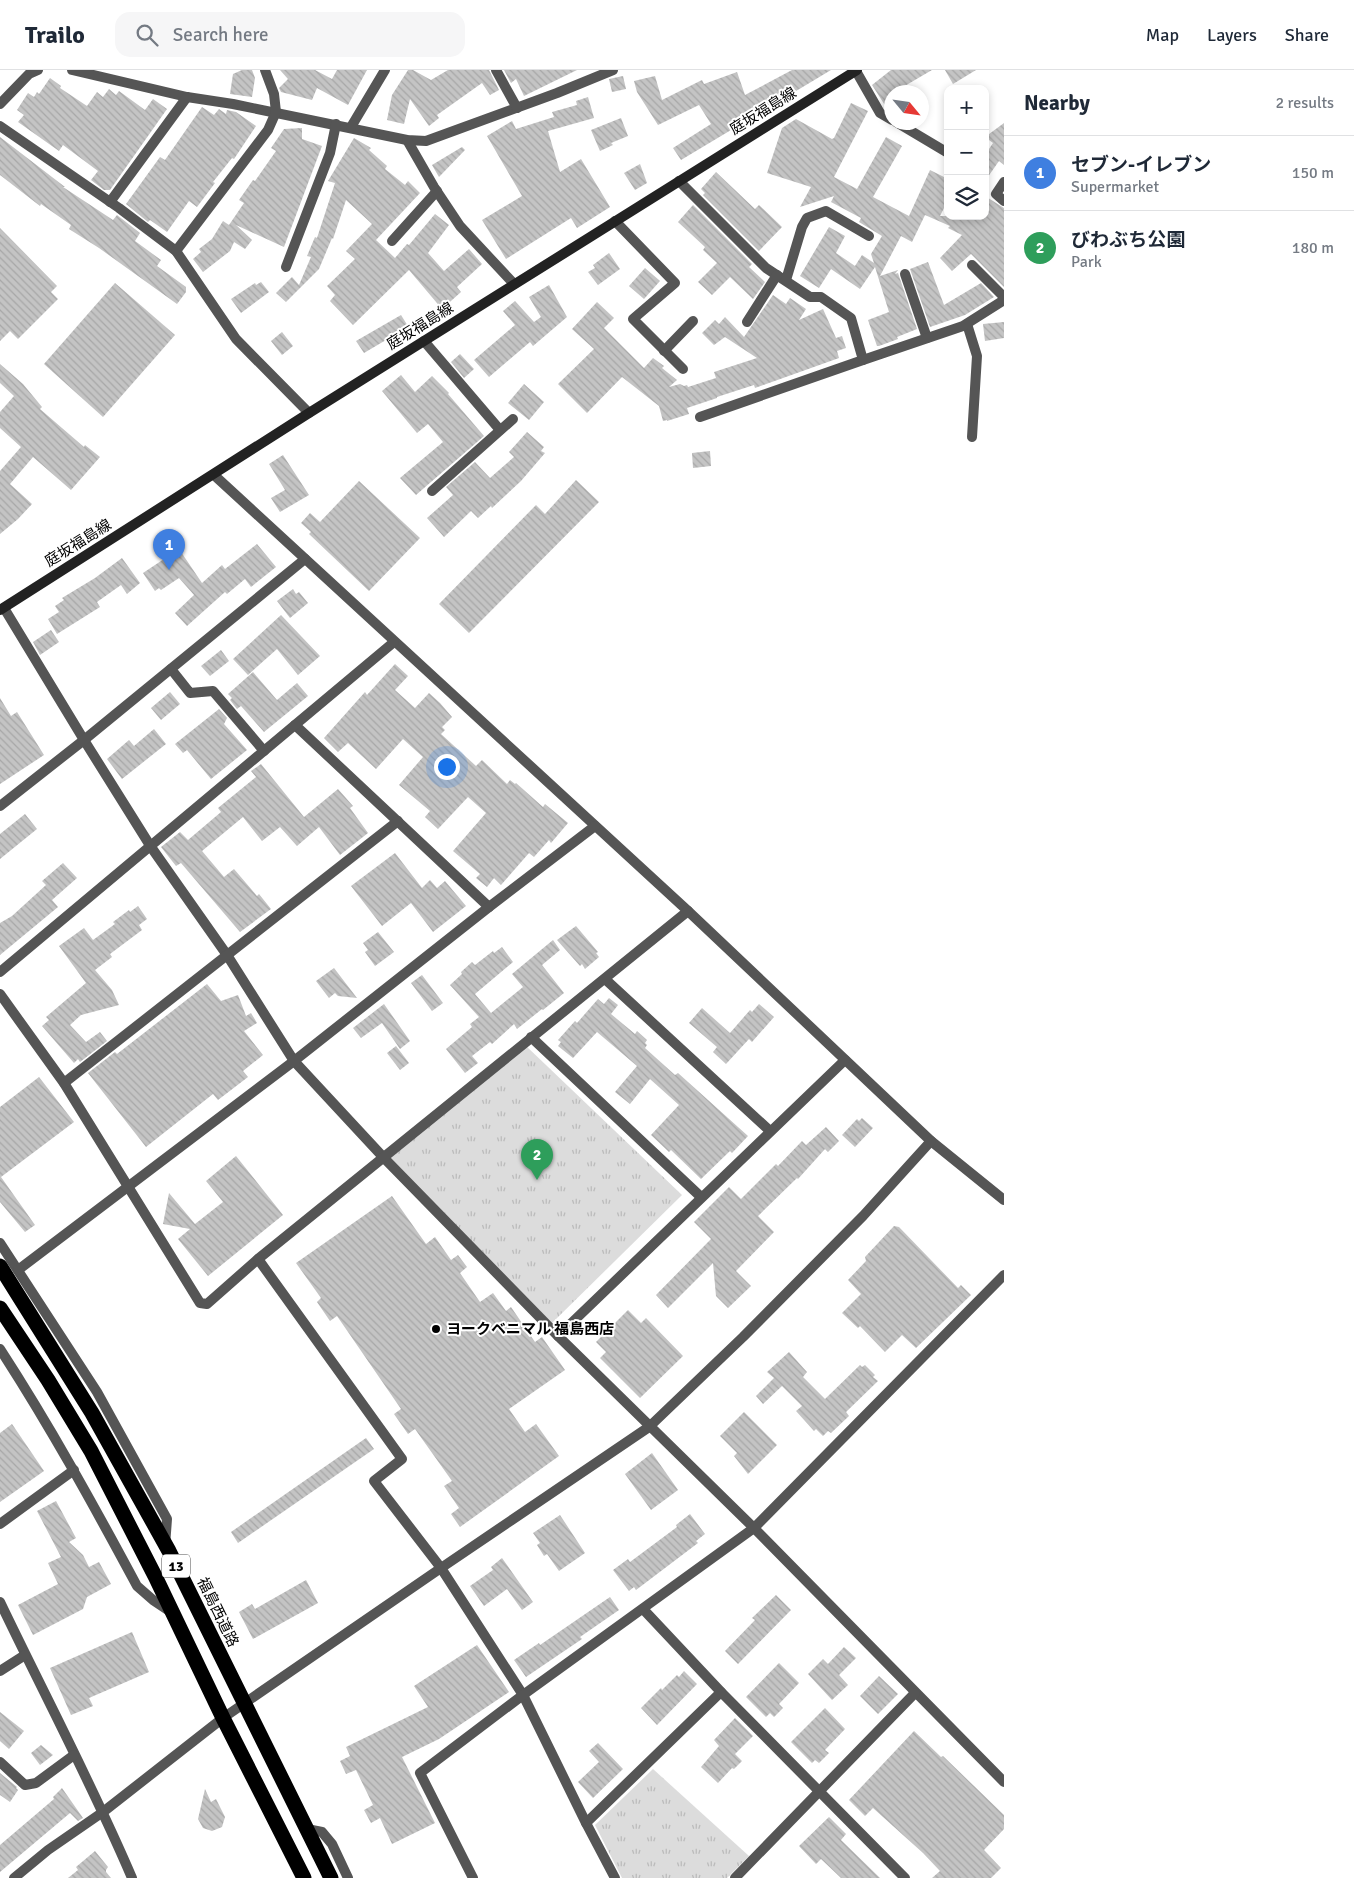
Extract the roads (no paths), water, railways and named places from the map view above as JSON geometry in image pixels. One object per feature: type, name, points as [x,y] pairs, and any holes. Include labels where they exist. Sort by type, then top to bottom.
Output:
[{"type":"highway","name":"福島西道路","points":[[0,1266],[92,1413],[165,1546],[331,1878]]},
{"type":"highway","name":"13","points":[[0,1308],[48,1380],[90,1451],[304,1878]]},
{"type":"main road","name":"庭坂福島線","points":[[2,609],[309,413],[857,70]]},
{"type":"street","points":[[0,104],[29,74],[38,70]]},
{"type":"street","points":[[72,70],[187,97],[276,112],[407,140],[426,140],[517,108],[613,70]]},
{"type":"street","points":[[176,251],[268,130],[276,112],[274,94],[265,70]]},
{"type":"street","points":[[351,127],[385,70]]},
{"type":"street","points":[[496,70],[517,108]]},
{"type":"street","points":[[857,70],[880,113],[884,115]]},
{"type":"street","points":[[110,202],[187,97]]},
{"type":"street","points":[[286,267],[330,153],[336,124]]},
{"type":"street","points":[[0,126],[110,202],[176,251],[236,339],[309,413]]},
{"type":"street","points":[[909,130],[944,151]]},
{"type":"street","points":[[407,140],[436,191],[460,226],[514,284]]},
{"type":"street","points":[[679,181],[766,268],[810,297],[821,297],[851,318],[863,360]]},
{"type":"street","points":[[1004,182],[996,194],[1004,201]]},
{"type":"street","points":[[392,241],[436,191]]},
{"type":"street","points":[[747,322],[781,277],[807,218],[826,211],[869,236]]},
{"type":"street","points":[[615,221],[675,283],[632,319],[683,369]]},
{"type":"street","points":[[700,416],[967,324],[1004,298],[972,265]]},
{"type":"street","points":[[905,274],[927,338]]},
{"type":"street","points":[[664,351],[693,321]]},
{"type":"street","points":[[967,324],[977,356],[972,437]]},
{"type":"street","points":[[424,341],[500,430]]},
{"type":"street","points":[[432,490],[513,419]]},
{"type":"street","points":[[214,474],[688,912],[931,1142],[1004,1200]]},
{"type":"street","points":[[0,806],[84,740],[305,559]]},
{"type":"street","points":[[2,609],[152,847],[227,955],[294,1061],[384,1158],[558,1336],[754,1528],[1004,1782]]},
{"type":"street","points":[[0,972],[152,847],[394,642]]},
{"type":"street","points":[[171,669],[190,694],[213,691],[264,751]]},
{"type":"street","points":[[295,725],[489,907]]},
{"type":"street","points":[[64,1083],[398,821]]},
{"type":"street","points":[[18,1270],[294,1061],[595,826]]},
{"type":"street","points":[[0,994],[64,1083],[200,1303],[207,1304],[258,1259],[688,912]]},
{"type":"street","points":[[605,979],[770,1131]]},
{"type":"street","points":[[531,1037],[700,1197]]},
{"type":"street","points":[[558,1336],[700,1197],[845,1060]]},
{"type":"street","points":[[14,1878],[48,1850],[104,1812],[223,1718],[649,1427],[743,1337],[863,1216],[931,1142]]},
{"type":"street","points":[[0,1243],[97,1392],[167,1520],[165,1546]]},
{"type":"street","points":[[258,1259],[402,1459],[374,1480],[441,1568],[523,1695],[615,1878]]},
{"type":"street","points":[[473,1878],[420,1773],[523,1695],[754,1528],[1004,1275]]},
{"type":"street","points":[[0,1349],[30,1394],[74,1470],[137,1586],[153,1600],[172,1612]]},
{"type":"street","points":[[0,1524],[74,1470]]},
{"type":"street","points":[[0,1602],[74,1755],[104,1812],[132,1878]]},
{"type":"street","points":[[643,1609],[721,1692],[905,1878]]},
{"type":"street","points":[[0,1671],[25,1654]]},
{"type":"street","points":[[586,1823],[721,1692]]},
{"type":"street","points":[[735,1878],[915,1693]]},
{"type":"street","points":[[0,1762],[25,1785],[36,1783],[74,1755]]},
{"type":"street","points":[[307,1829],[322,1832],[332,1844],[348,1878]]},
{"type":"place","name":"セブン-イレブン","points":[[169,570]]},
{"type":"place","name":"びわぶち公園","points":[[537,1180]]},
{"type":"place","name":"ヨークベニマル 福島西店","points":[[436,1329]]}]
